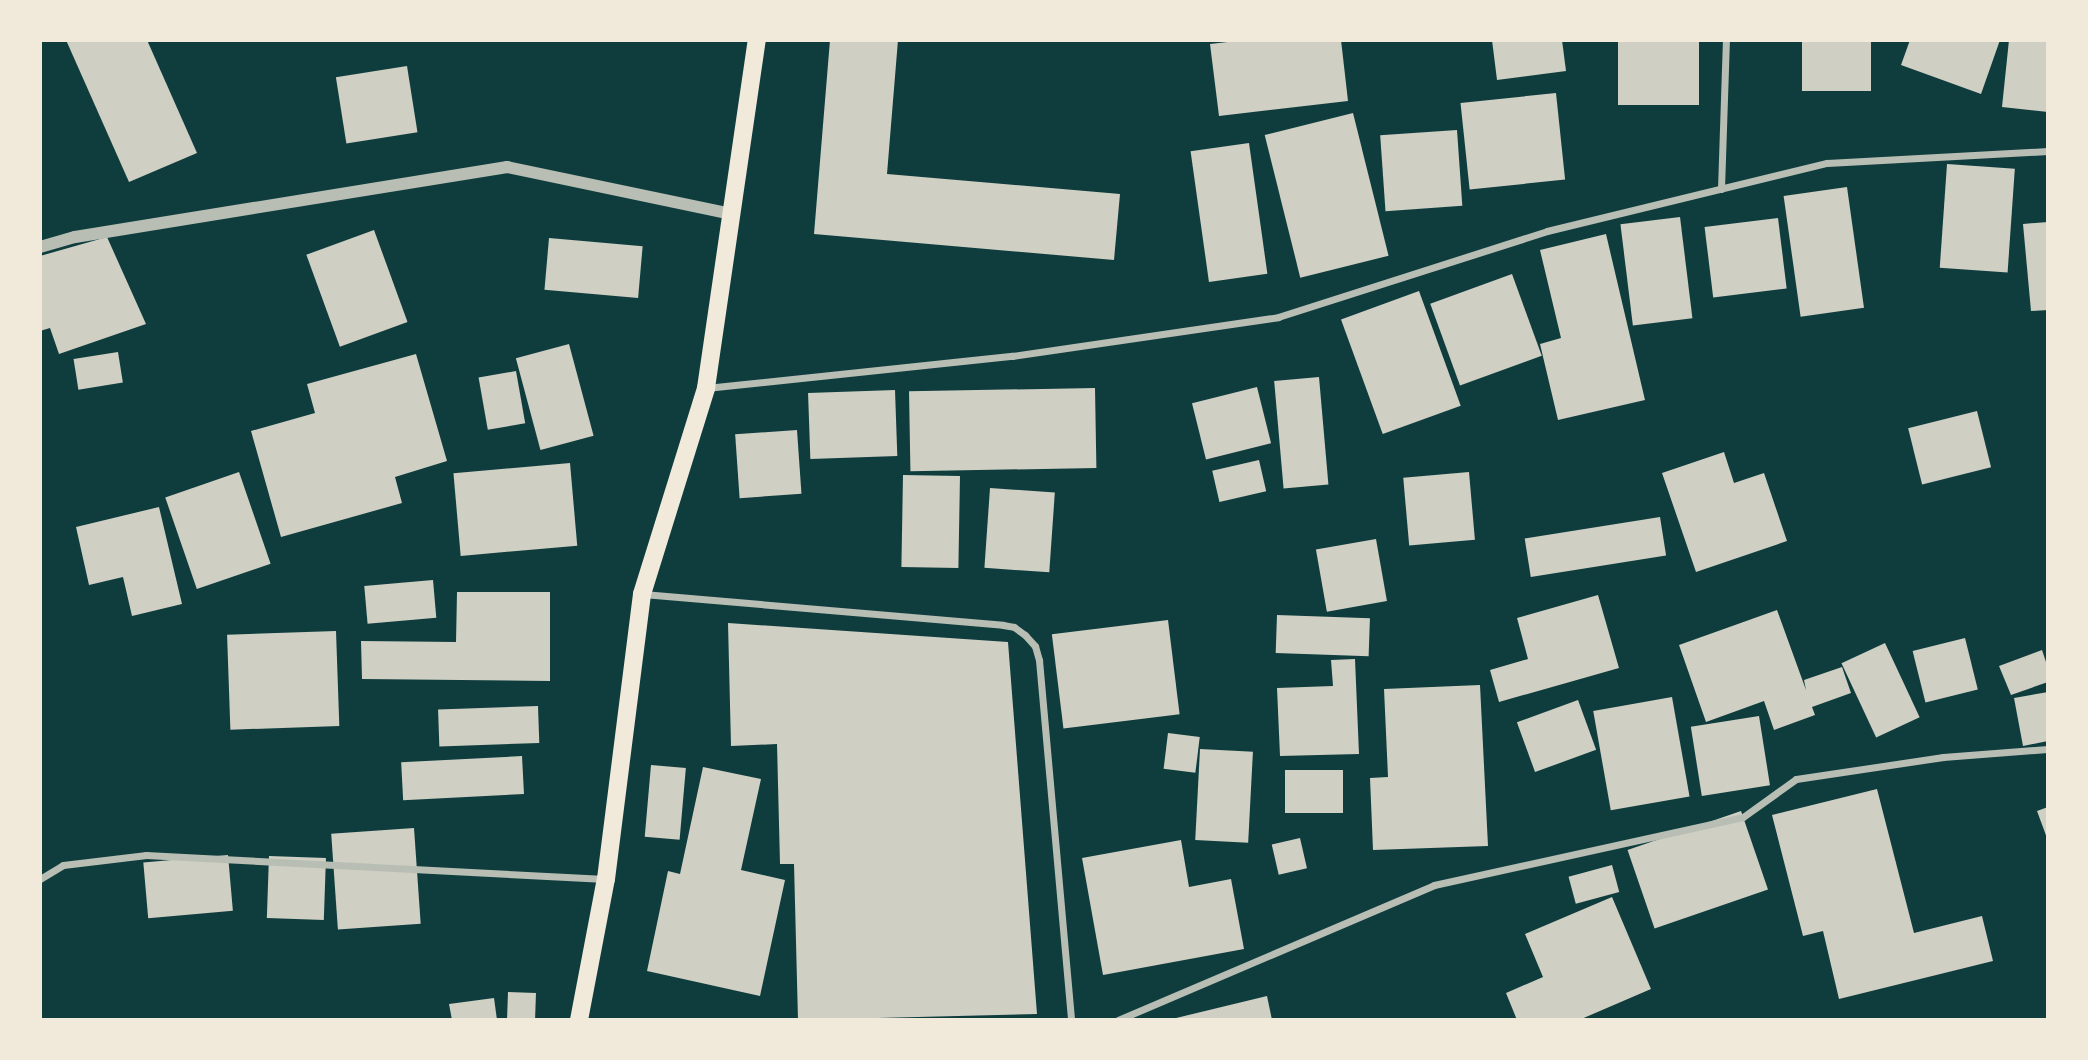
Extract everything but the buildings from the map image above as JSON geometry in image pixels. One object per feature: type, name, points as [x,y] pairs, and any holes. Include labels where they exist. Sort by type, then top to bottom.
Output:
[{"type":"main road","points":[[579,1020],[606,878],[642,594],[706,388],[757,40]]},
{"type":"street","points":[[1721,189],[1726,40]]},
{"type":"street","points":[[706,388],[1012,356],[1278,317],[1546,231],[1827,163],[2048,151]]},
{"type":"street","points":[[40,247],[75,237],[507,167],[732,214]]},
{"type":"street","points":[[642,594],[1003,625],[1014,627],[1025,635],[1035,646],[1039,660],[1071,1020]]},
{"type":"street","points":[[1118,1020],[1434,885],[1743,817],[1796,779],[1943,757],[2048,749]]},
{"type":"street","points":[[40,879],[63,865],[146,855],[606,878]]}]
